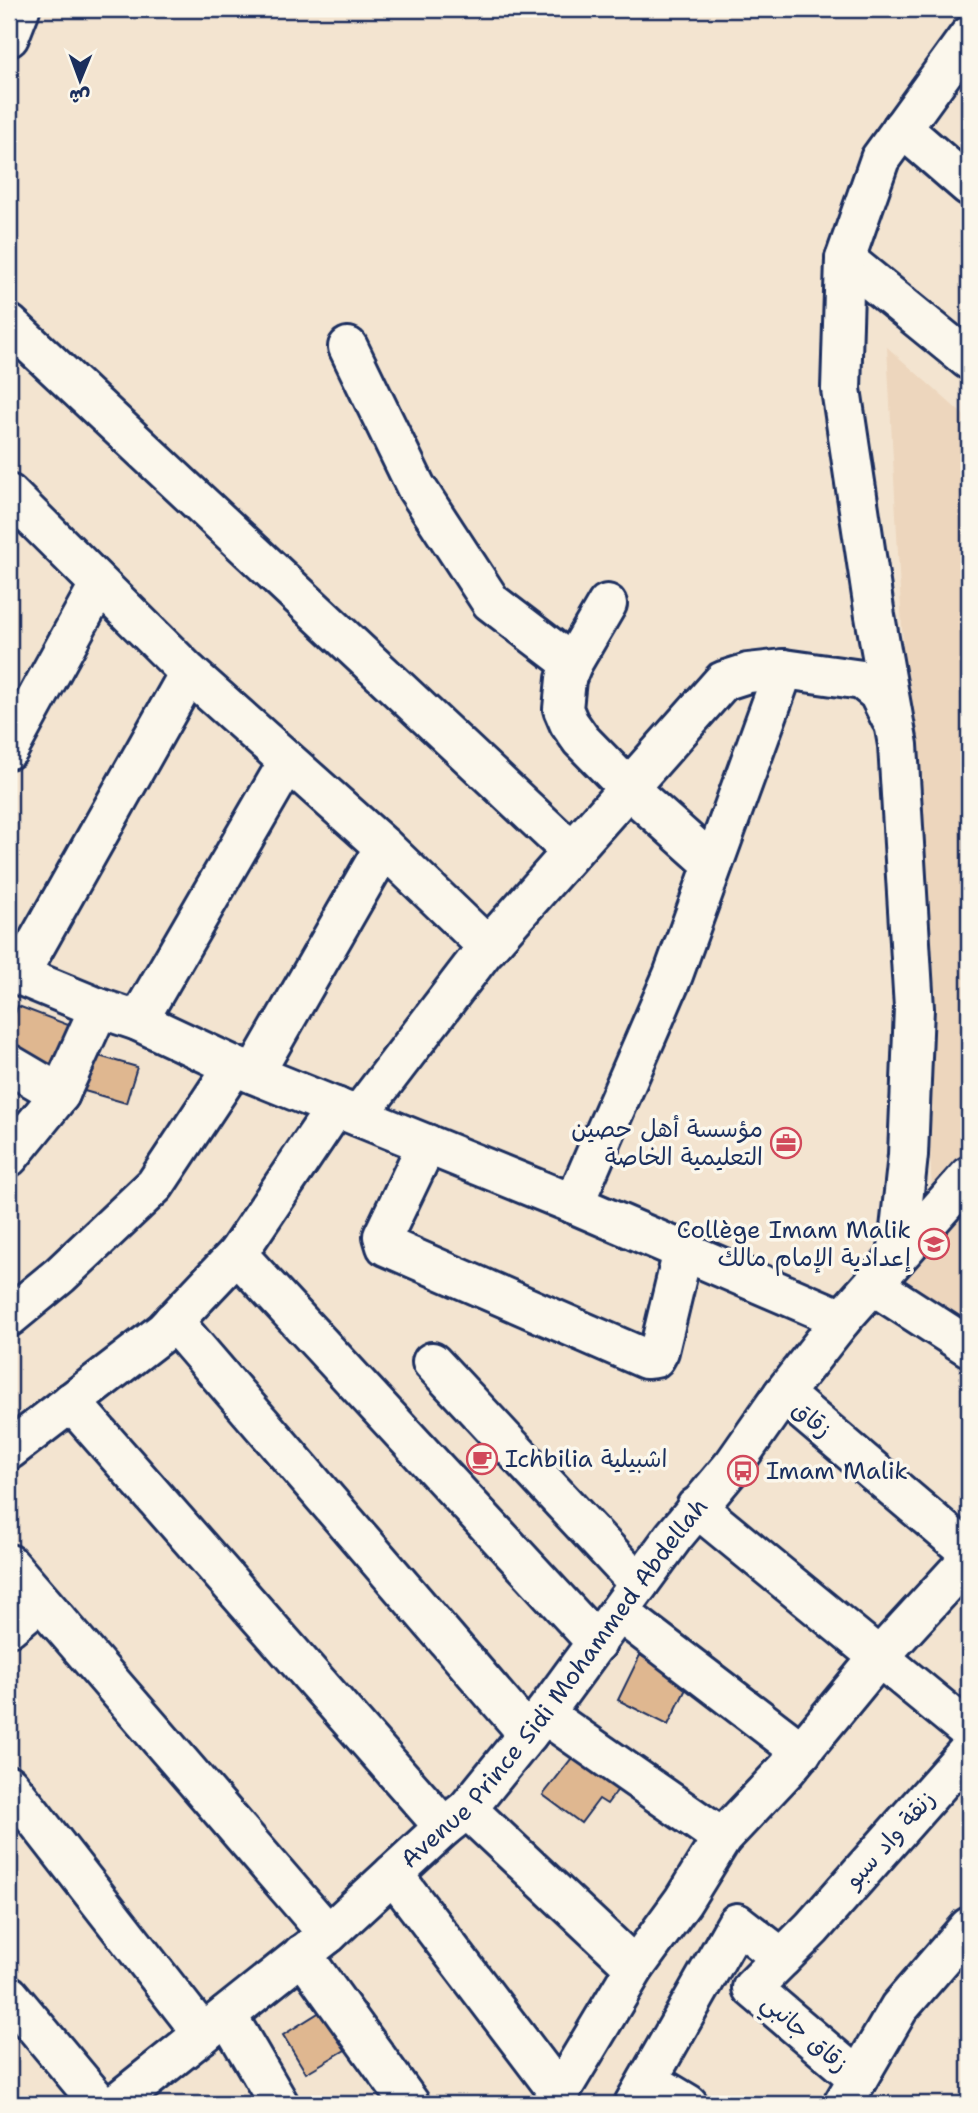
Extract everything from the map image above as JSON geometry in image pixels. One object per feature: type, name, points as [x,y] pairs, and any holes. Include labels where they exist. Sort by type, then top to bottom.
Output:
[{"type":"street","points":[[9,37],[20,9]]},
{"type":"street","points":[[969,36],[880,159],[845,259],[841,388],[875,616],[898,745],[914,1008],[908,1155],[885,1271],[969,1347]]},
{"type":"street","points":[[901,128],[969,186]]},
{"type":"street","points":[[845,259],[969,360]]},
{"type":"street","points":[[9,324],[571,851]]},
{"type":"street","points":[[348,347],[416,487],[491,602],[572,664]]},
{"type":"street","points":[[10,497],[189,673],[384,847],[488,947]]},
{"type":"street","points":[[9,750],[99,585]]},
{"type":"street","points":[[607,604],[572,664],[563,695],[563,709],[581,740],[629,789],[713,863]]},
{"type":"street","points":[[9,1450],[173,1321],[237,1254],[347,1112],[571,851],[723,681],[748,673],[784,668],[862,680],[878,693],[889,713],[898,745]]},
{"type":"street","points":[[574,1204],[673,975],[784,668]]},
{"type":"street","points":[[189,673],[14,973],[138,1021],[244,1070],[574,1204],[842,1319]]},
{"type":"street","points":[[138,1021],[288,762]]},
{"type":"street","points":[[9,1317],[61,1275],[155,1185],[244,1070],[384,847]]},
{"type":"street","points":[[9,1157],[60,1094],[99,1008]]},
{"type":"street","points":[[9,1064],[60,1094]]},
{"type":"street","points":[[427,1144],[383,1236],[386,1246],[646,1359],[656,1358],[659,1351],[683,1251]]},
{"type":"street","name":"Avenue Prince Sidi Mohammed Abdellah","points":[[115,2104],[315,1944],[456,1818],[536,1724],[696,1507],[734,1464],[783,1394],[842,1319],[969,1176]]},
{"type":"street","points":[[237,1254],[597,1643]]},
{"type":"street","points":[[173,1321],[536,1724],[722,1838]]},
{"type":"street","points":[[432,1362],[629,1598],[802,1752]]},
{"type":"street","name":"زقاق","points":[[783,1394],[967,1563]]},
{"type":"street","points":[[71,1402],[456,1818],[635,1967]]},
{"type":"street","points":[[696,1507],[969,1731]]},
{"type":"street","points":[[393,1874],[556,2099],[635,1967],[683,1901],[722,1838],[802,1752],[880,1656],[967,1563]]},
{"type":"street","points":[[9,1564],[315,1944],[410,2104]]},
{"type":"street","points":[[9,1627],[40,1601]]},
{"type":"street","name":"زنقة واد سبو","points":[[812,1928],[969,1750]]},
{"type":"street","points":[[9,1785],[215,2025],[279,2104]]},
{"type":"street","points":[[688,2104],[641,2092],[737,1923],[782,1958]]},
{"type":"street","points":[[850,2091],[899,2008],[969,1927]]},
{"type":"street","name":"زقاق جانبي","points":[[812,1928],[752,1988],[850,2091]]},
{"type":"street","points":[[9,1995],[100,2104]]},
{"type":"shaded area","points":[[887,347],[969,420],[969,1347],[865,1279],[933,1209]]},
{"type":"building","points":[[18,1006],[71,1026],[53,1072],[9,1055],[9,1029]]},
{"type":"building","points":[[92,1054],[137,1067],[126,1103],[81,1090]]},
{"type":"building","points":[[640,1655],[690,1681],[668,1725],[618,1700]]},
{"type":"building","points":[[575,1754],[619,1788],[607,1804],[599,1799],[581,1823],[543,1795]]},
{"type":"building","points":[[328,2007],[352,2046],[306,2073],[283,2035]]},
{"type":"place","name":"مؤسسة أهل حصين التعليمية الخاصة","points":[[786,1143]]},
{"type":"place","name":"Collège Imam Malik إعدادية الإمام مالك","points":[[934,1244]]},
{"type":"place","name":"Ichbilia اشبيلية","points":[[482,1459]]},
{"type":"place","name":"Imam Malik","points":[[743,1471]]}]
